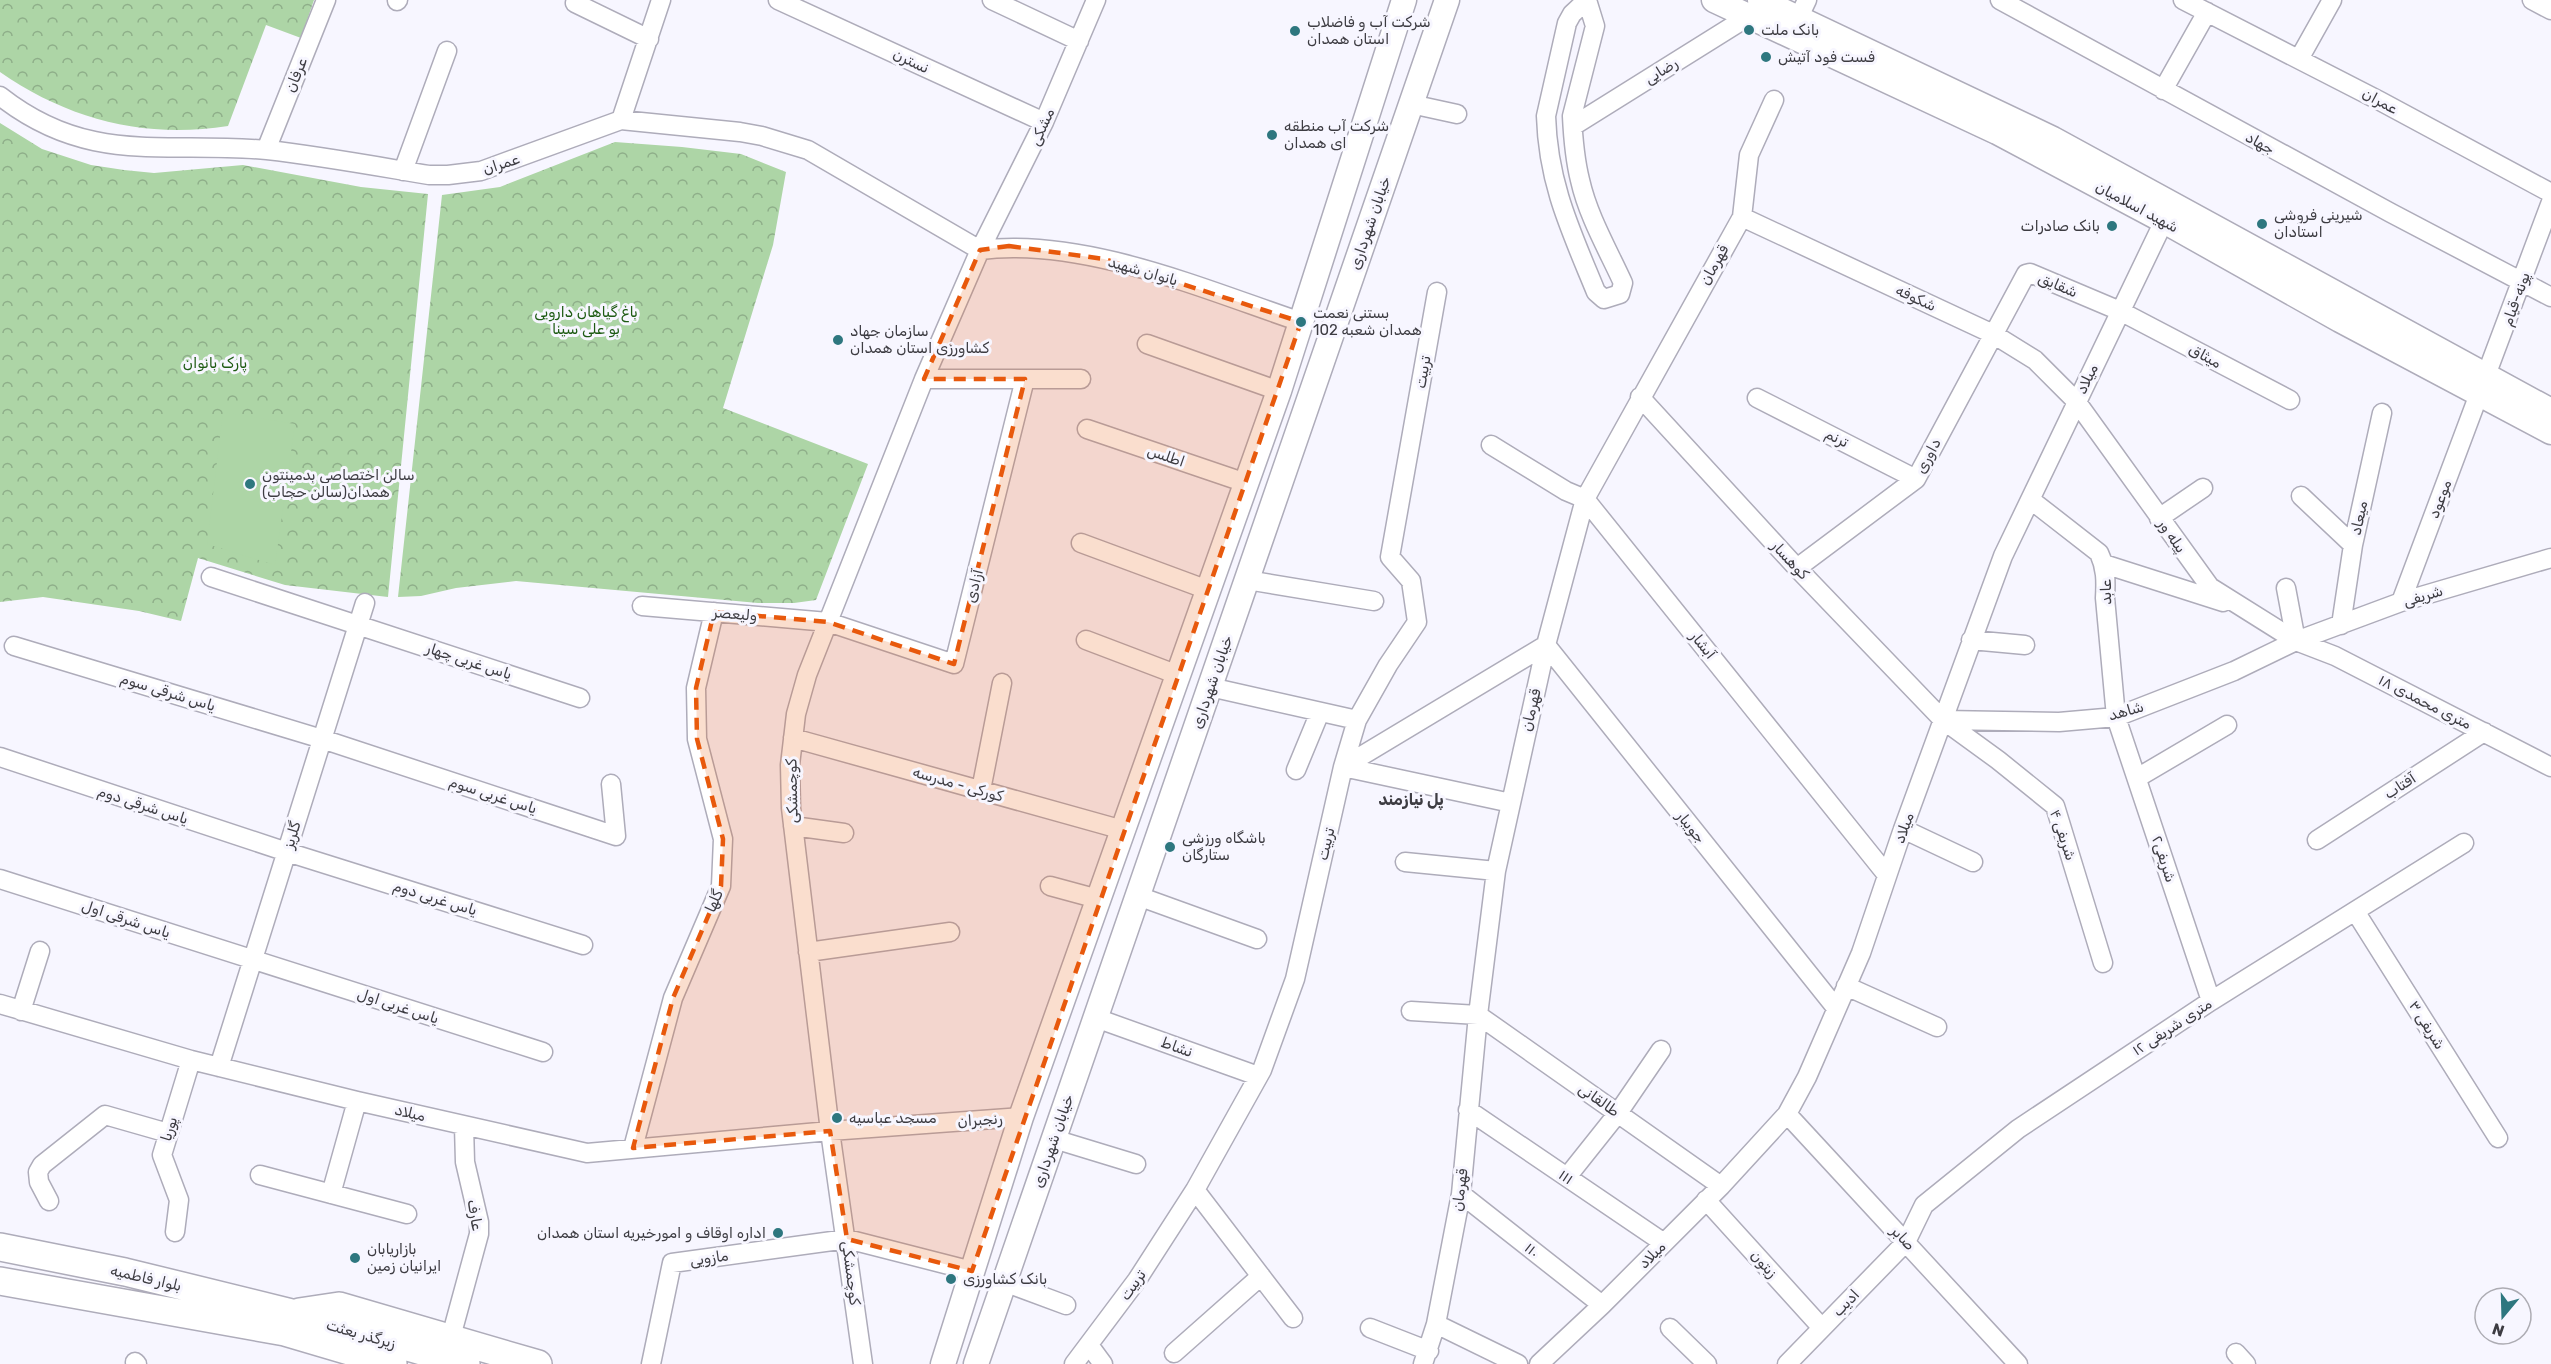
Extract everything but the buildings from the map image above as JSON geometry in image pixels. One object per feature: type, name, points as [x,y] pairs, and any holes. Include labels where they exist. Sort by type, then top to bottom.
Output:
[{"type":"highway","name":"بلوار فاطمیه","points":[[0,1247],[124,1272],[288,1323]]},
{"type":"highway","name":"بلوار فاطمیه","points":[[0,1281],[288,1323]]},
{"type":"highway","points":[[330,1364],[288,1323],[339,1306],[538,1364]]},
{"type":"highway","name":"زیرگذر بعثت","points":[[288,1323],[393,1364]]},
{"type":"highway","name":"زیرگذر بعثت","points":[[288,1323],[466,1364]]},
{"type":"main road","points":[[943,1364],[1021,1117],[1279,391],[1404,0]]},
{"type":"main road","name":"خیابان شهرداری","points":[[976,1364],[1447,0]]},
{"type":"main road","name":"شهید اسلامیان","points":[[1714,0],[1754,8],[1803,9],[2053,139],[2364,307],[2551,432]]},
{"type":"main road","name":"شهید اسلامیان","points":[[1754,8],[1997,132],[2340,320],[2483,386],[2551,411]]},
{"type":"street","name":"عرفان","points":[[266,150],[326,0]]},
{"type":"street","points":[[621,120],[661,0]]},
{"type":"street","name":"نسترن","points":[[778,0],[1044,123]]},
{"type":"street","points":[[992,0],[1079,41]]},
{"type":"street","name":"مشکی","points":[[980,250],[1044,123],[1096,0]]},
{"type":"street","points":[[1587,0],[1595,26],[1572,116],[1572,126],[1580,180],[1588,205],[1623,283],[1620,294],[1605,299],[1596,292],[1563,211],[1554,184],[1546,128],[1546,116],[1567,23],[1572,14],[1587,0]]},
{"type":"street","name":"جهاد","points":[[2000,0],[2163,90],[2551,297]]},
{"type":"street","name":"عمران","points":[[2183,0],[2551,193]]},
{"type":"street","points":[[2299,59],[2332,0]]},
{"type":"street","points":[[2532,0],[2551,10]]},
{"type":"street","points":[[575,3],[649,39]]},
{"type":"street","name":"رضایی","points":[[1572,126],[1754,8]]},
{"type":"street","points":[[2163,90],[2207,12]]},
{"type":"street","points":[[403,171],[447,51]]},
{"type":"street","name":"عمران","points":[[0,96],[57,131],[96,143],[133,147],[266,150],[403,171],[448,175],[481,171],[621,120],[751,134],[808,150],[980,250]]},
{"type":"street","name":"قهرمان","points":[[1426,1357],[1436,1324],[1461,1194],[1478,1014],[1496,871],[1546,645],[1585,498],[1742,217],[1749,155],[1774,100]]},
{"type":"street","points":[[1411,104],[1457,114]]},
{"type":"street","name":"پونه-قیام","points":[[2483,386],[2551,202]]},
{"type":"street","name":"شکوفه","points":[[1742,217],[1994,334],[2035,360],[2076,401]]},
{"type":"street","name":"میلاد","points":[[1539,1364],[1602,1305],[1721,1186],[1787,1113],[1807,1077],[1861,952],[1903,829],[2003,556],[2163,221]]},
{"type":"street","name":"بانوان شهید","points":[[980,250],[1009,246],[1054,250],[1104,259],[1301,322]]},
{"type":"street","name":"کوچمشکی","points":[[863,1364],[830,1131],[808,952],[793,826],[790,765],[796,714],[807,675],[924,379],[980,250]]},
{"type":"street","name":"شقایق","points":[[1994,334],[2026,274],[2030,273],[2120,311]]},
{"type":"street","name":"تربیت","points":[[1074,1364],[1137,1280],[1195,1190],[1258,1076],[1295,979],[1342,767],[1357,720],[1388,665],[1417,622],[1411,580],[1390,557],[1437,292]]},
{"type":"street","name":"میثاق","points":[[2120,311],[2290,400]]},
{"type":"street","name":"داوری","points":[[1797,568],[1916,479],[1994,334]]},
{"type":"street","points":[[1147,344],[1279,391]]},
{"type":"street","points":[[924,379],[1081,379]]},
{"type":"street","name":"آزادی","points":[[828,622],[954,664],[1025,379]]},
{"type":"street","name":"موعود","points":[[2401,602],[2483,386]]},
{"type":"street","name":"کوهسار","points":[[1640,397],[1797,568],[1943,720]]},
{"type":"street","name":"ترنم","points":[[1758,398],[1916,479]]},
{"type":"street","name":"پیله ور","points":[[2076,401],[2205,583],[2296,641]]},
{"type":"street","name":"میعاد","points":[[2340,625],[2354,545],[2382,413]]},
{"type":"street","name":"اطلس","points":[[1087,429],[1246,483]]},
{"type":"street","name":"آبشار","points":[[1491,445],[1566,491],[1585,498],[1887,876]]},
{"type":"street","points":[[2159,518],[2203,488]]},
{"type":"street","points":[[2301,496],[2354,545]]},
{"type":"street","name":"عابد","points":[[2031,500],[2099,553],[2104,564],[2116,717]]},
{"type":"street","points":[[1081,543],[1208,590]]},
{"type":"street","name":"شریفی","points":[[2296,641],[2401,602],[2551,558]]},
{"type":"street","points":[[2104,564],[2243,608]]},
{"type":"street","name":"یاس غربی چهار","points":[[211,577],[580,698]]},
{"type":"street","points":[[1247,580],[1374,601]]},
{"type":"street","points":[[2286,588],[2296,641]]},
{"type":"street","name":"گلریز","points":[[219,1066],[365,603]]},
{"type":"street","name":"ولیعصر","points":[[642,606],[828,622]]},
{"type":"street","name":"گلها","points":[[633,1148],[673,998],[721,886],[723,838],[697,739],[696,688],[714,612]]},
{"type":"street","points":[[1086,640],[1178,675]]},
{"type":"street","points":[[1971,640],[2025,645]]},
{"type":"street","name":"شاهد","points":[[1943,720],[2059,722],[2116,717],[2234,671],[2296,641]]},
{"type":"street","name":"۱۸ متری محمدی","points":[[2296,641],[2335,656],[2551,767]]},
{"type":"street","points":[[1342,767],[1546,645]]},
{"type":"street","name":"جویبار","points":[[1546,645],[1836,1008]]},
{"type":"street","name":"یاس شرقی سوم","points":[[14,646],[322,739]]},
{"type":"street","points":[[981,790],[1002,683]]},
{"type":"street","points":[[1210,687],[1357,720]]},
{"type":"street","points":[[1296,770],[1320,712]]},
{"type":"street","name":"شریفی۲","points":[[2116,717],[2211,1001]]},
{"type":"street","name":"شریفی ۴","points":[[1943,720],[2055,806],[2103,963]]},
{"type":"street","points":[[2137,778],[2227,725]]},
{"type":"street","name":"آفتاب","points":[[2317,840],[2484,732]]},
{"type":"street","name":"کورکی - مدرسه","points":[[793,738],[1123,830]]},
{"type":"street","name":"یاس غربی سوم","points":[[322,739],[616,836],[611,784]]},
{"type":"street","name":"یاس شرقی دوم","points":[[0,758],[287,852]]},
{"type":"street","points":[[1342,767],[1511,803]]},
{"type":"street","points":[[793,826],[844,832]]},
{"type":"street","points":[[1903,829],[1973,862]]},
{"type":"street","name":"۱۲ متری شریفی","points":[[1906,1242],[1924,1205],[2018,1129],[2211,1001],[2464,843]]},
{"type":"street","name":"یاس غربی دوم","points":[[287,852],[583,945]]},
{"type":"street","points":[[1406,862],[1496,871]]},
{"type":"street","name":"یاس شرقی اول","points":[[0,879],[253,960]]},
{"type":"street","points":[[1050,886],[1098,899]]},
{"type":"street","points":[[1138,896],[1257,939]]},
{"type":"street","name":"شریفی ۳","points":[[2355,911],[2498,1138]]},
{"type":"street","points":[[808,952],[950,932]]},
{"type":"street","points":[[6,1010],[40,951]]},
{"type":"street","name":"یاس غربی اول","points":[[253,960],[543,1053]]},
{"type":"street","points":[[1846,986],[1937,1027]]},
{"type":"street","name":"میلاد","points":[[6,1010],[191,1060],[357,1101],[587,1153],[830,1131]]},
{"type":"street","points":[[1411,1011],[1478,1014]]},
{"type":"street","name":"طالقانی","points":[[1478,1014],[1721,1186]]},
{"type":"street","name":"نشاط","points":[[1096,1018],[1258,1076]]},
{"type":"street","points":[[1567,1177],[1618,1113],[1661,1050]]},
{"type":"street","name":"پوریا","points":[[175,1232],[179,1200],[162,1155],[191,1060]]},
{"type":"street","points":[[331,1194],[357,1101]]},
{"type":"street","name":"۱۱۱","points":[[1468,1110],[1664,1243]]},
{"type":"street","name":"صابر","points":[[1787,1113],[2018,1364]]},
{"type":"street","points":[[49,1201],[39,1182],[38,1173],[42,1165],[105,1115],[168,1133]]},
{"type":"street","name":"رنجبران","points":[[830,1131],[1021,1117]]},
{"type":"street","name":"عارف","points":[[451,1337],[479,1234],[479,1222],[465,1162],[464,1126]]},
{"type":"street","points":[[1054,1139],[1136,1164]]},
{"type":"street","points":[[260,1175],[407,1214]]},
{"type":"street","points":[[1195,1190],[1293,1318]]},
{"type":"street","name":"۱۱۰","points":[[1461,1194],[1602,1305]]},
{"type":"street","name":"زیتون","points":[[1706,1200],[1822,1328]]},
{"type":"street","points":[[847,1239],[972,1271]]},
{"type":"street","name":"مازویی","points":[[651,1364],[672,1263],[847,1239]]},
{"type":"street","name":"ادیب","points":[[1787,1364],[1906,1242]]},
{"type":"street","points":[[1174,1353],[1261,1276]]},
{"type":"street","points":[[1004,1282],[1066,1305]]},
{"type":"street","points":[[1436,1324],[1518,1364]]},
{"type":"street","points":[[1370,1328],[1426,1357]]},
{"type":"street","points":[[1670,1328],[1707,1364]]},
{"type":"street","points":[[1089,1345],[1103,1364]]},
{"type":"highlighted area","points":[[1009,246],[1104,259],[1301,322],[972,1271],[847,1239],[830,1131],[633,1148],[673,998],[721,886],[723,839],[697,739],[696,688],[714,612],[828,622],[954,664],[1025,379],[924,379],[980,250]]},
{"type":"green space","points":[[0,0],[314,0],[301,38],[266,25],[228,126],[167,130],[109,122],[81,114],[26,89],[0,72]]},
{"type":"green space","name":"پارک بانوان","points":[[0,123],[42,149],[91,165],[154,173],[243,165],[361,187],[428,194],[388,597],[285,585],[198,558],[181,621],[139,611],[43,597],[0,602]]},
{"type":"green space","name":"باغ گیاهان دارویی بو علی سینا","points":[[615,142],[741,154],[786,172],[773,245],[723,408],[868,464],[816,600],[794,603],[758,603],[516,581],[456,588],[421,596],[398,597],[442,195],[500,187]]},
{"type":"green space","name":"سالن اختصاصی بدمینتون همدان(سالن حجاب)","points":[[223,412],[295,424],[275,565],[207,544]]},
{"type":"place","name":"بانک ملت","points":[[1749,30]]},
{"type":"place","name":"شرکت آب و فاضلاب استان همدان","points":[[1295,31]]},
{"type":"place","name":"فست فود آتیش","points":[[1766,57]]},
{"type":"place","name":"شرکت آب منطقه ای همدان","points":[[1272,135]]},
{"type":"place","name":"شیرینی فروشی استادان","points":[[2262,224]]},
{"type":"place","name":"بانک صادرات","points":[[2112,226]]},
{"type":"place","name":"بستنی نعمت همدان شعبه 102","points":[[1301,322]]},
{"type":"place","name":"سازمان جهاد کشاورزی استان همدان","points":[[838,340]]},
{"type":"place","name":"سالن اختصاصی بدمینتون همدان(سالن حجاب)","points":[[250,484]]},
{"type":"place","name":"باشگاه ورزشی ستارگان","points":[[1170,847]]},
{"type":"place","name":"مسجد عباسیه","points":[[837,1118]]},
{"type":"place","name":"اداره اوقاف و امورخیریه استان همدان","points":[[778,1233]]},
{"type":"place","name":"بازاریابان ایرانیان زمین","points":[[355,1258]]},
{"type":"place","name":"بانک کشاورزی","points":[[951,1279]]},
{"type":"district","name":"پل نیازمند","points":[[1411,799]]}]
